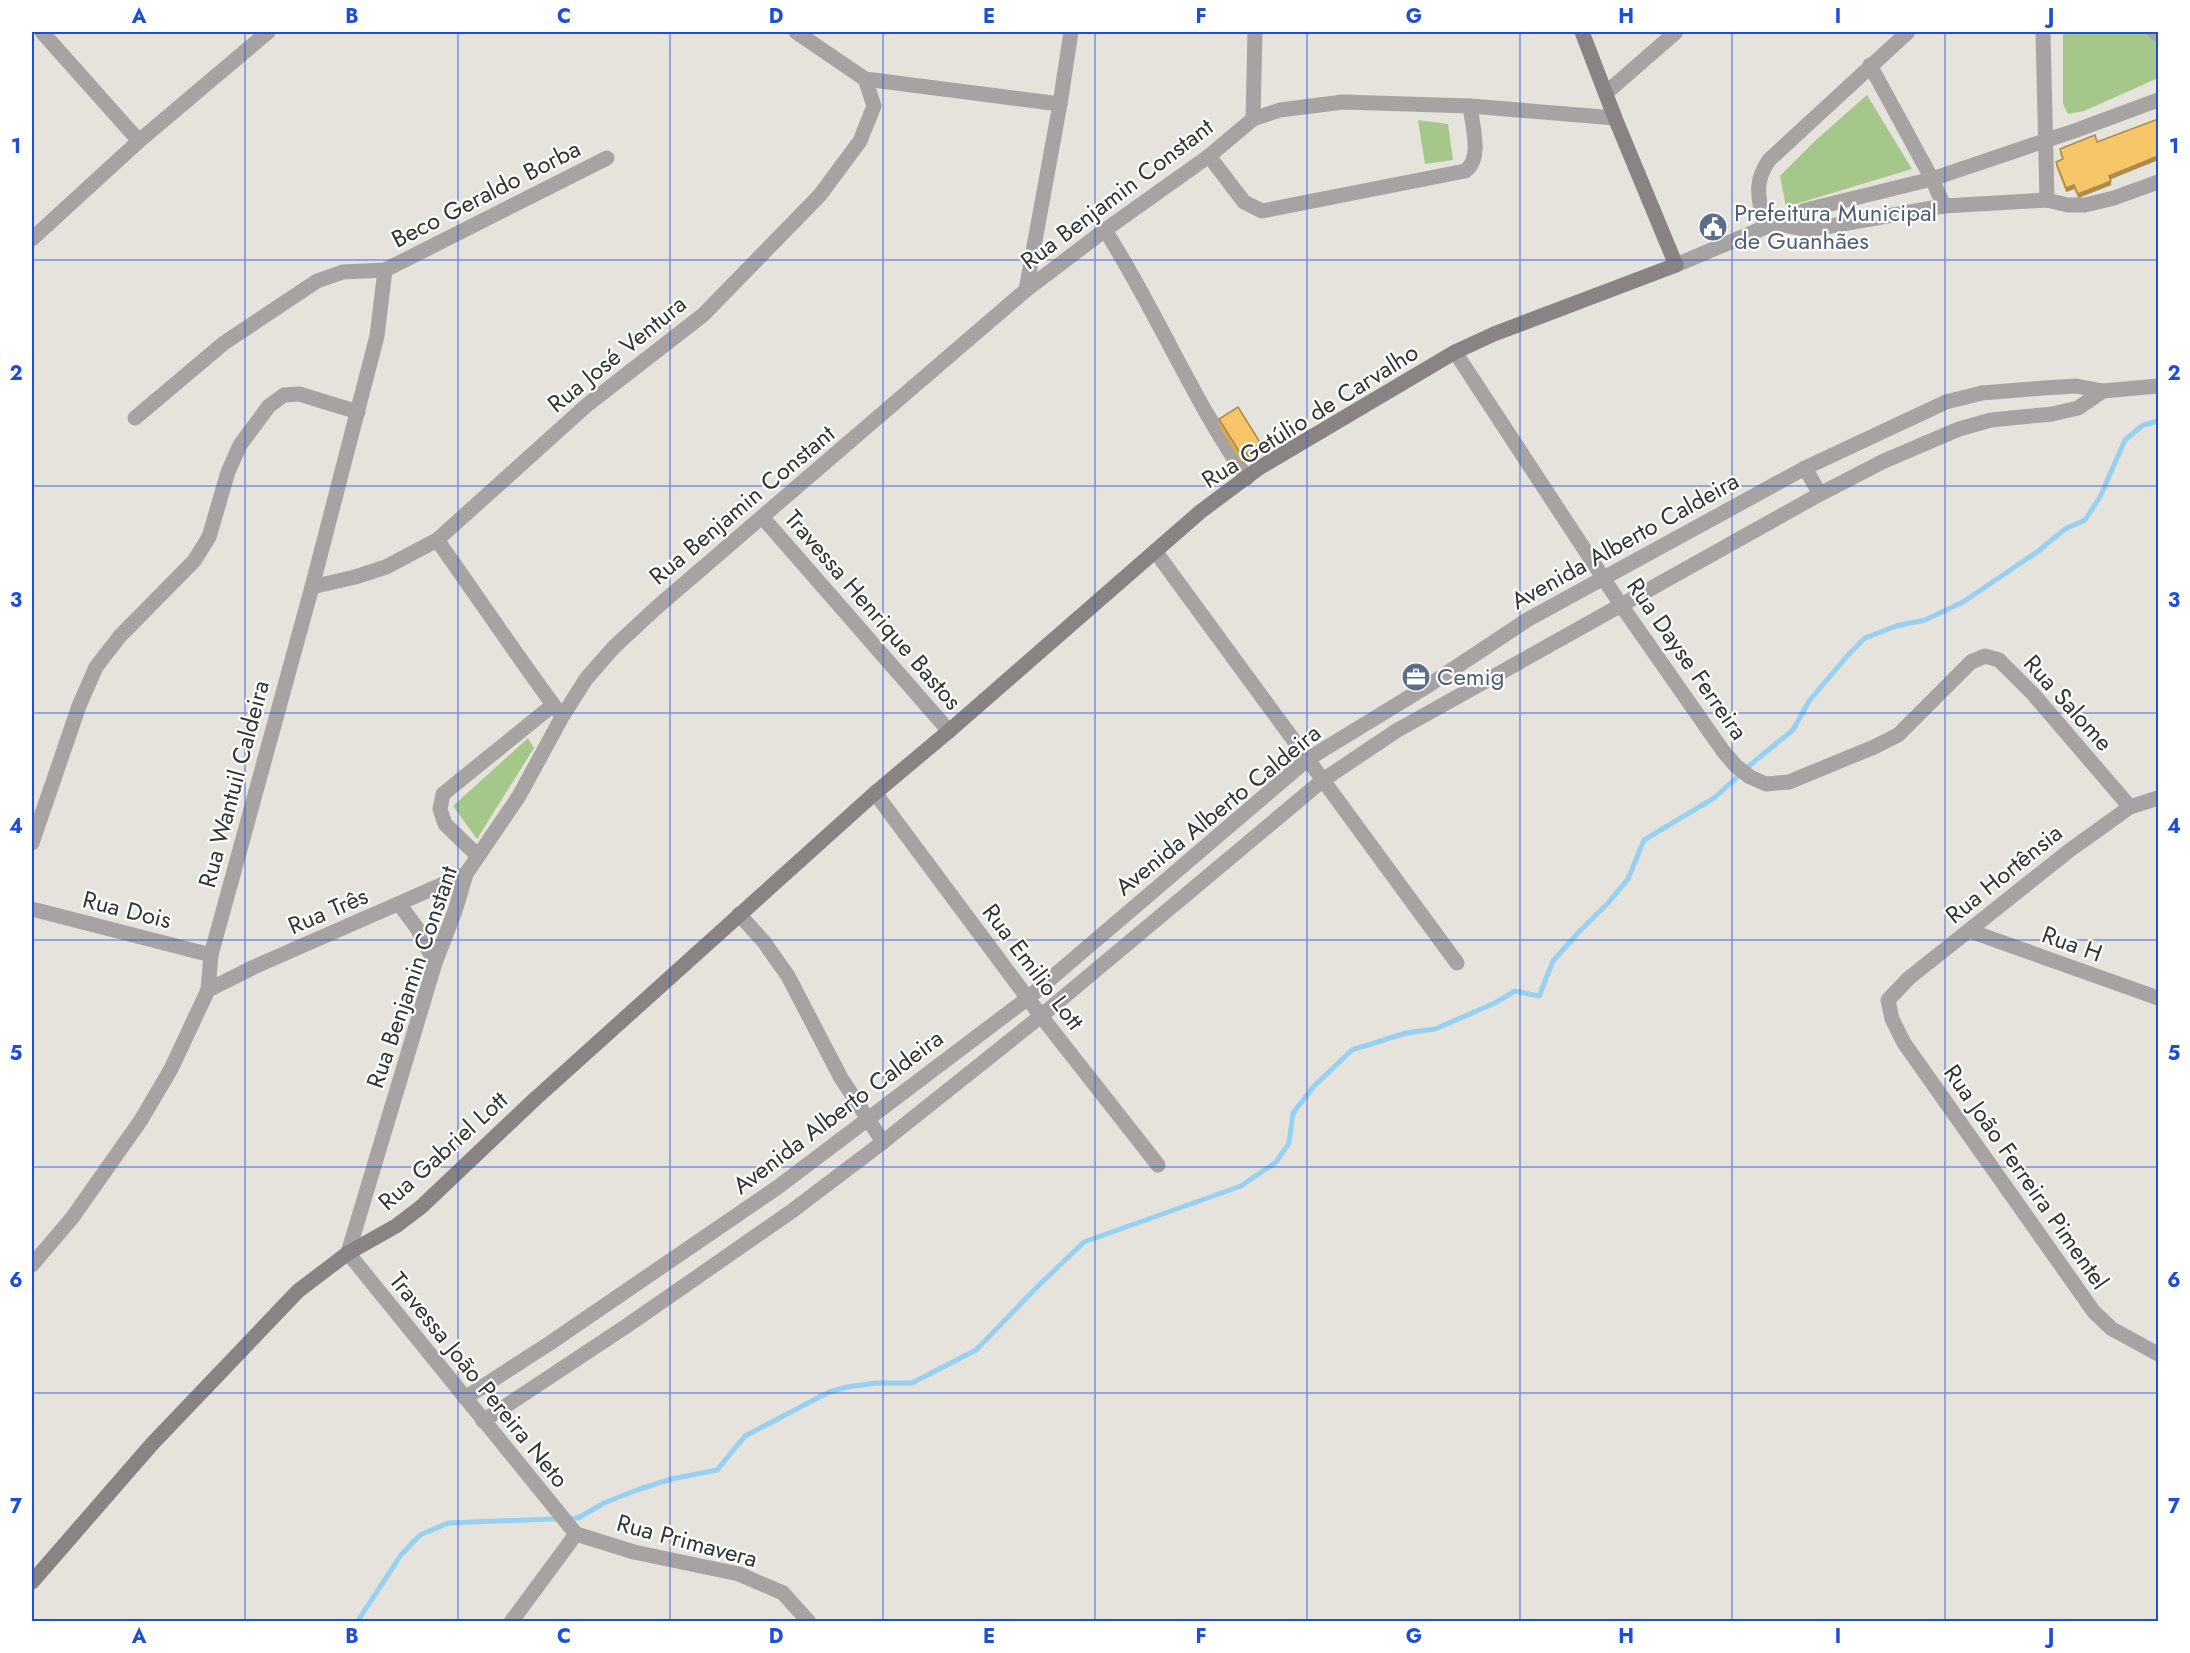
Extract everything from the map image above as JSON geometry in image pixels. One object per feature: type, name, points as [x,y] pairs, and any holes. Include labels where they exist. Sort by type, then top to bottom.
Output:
[{"type":"street","points":[[42,32],[139,141]]},
{"type":"street","points":[[32,239],[139,141],[268,32]]},
{"type":"street","points":[[796,32],[865,79],[1060,104]]},
{"type":"street","points":[[1026,290],[1071,32]]},
{"type":"street","points":[[1253,119],[1255,32]]},
{"type":"street","points":[[1582,32],[1676,265],[1806,210],[1932,179],[2158,100]]},
{"type":"street","points":[[1606,93],[1676,32]]},
{"type":"street","points":[[1769,225],[1758,188],[1760,173],[1769,160],[1908,32]]},
{"type":"street","points":[[2043,32],[2047,200]]},
{"type":"street","points":[[1870,65],[1932,179],[1944,206]]},
{"type":"street","name":"Rua José Ventura","points":[[312,587],[386,567],[437,540],[587,405],[703,315],[820,195],[860,141],[874,106],[865,79]]},
{"type":"street","name":"Rua Benjamin Constant","points":[[348,1253],[435,963],[466,874],[519,796],[558,711],[612,648],[656,608],[1026,290],[1209,156],[1253,119],[1280,110],[1343,102],[1470,106],[1615,118]]},
{"type":"street","points":[[1209,156],[1244,202],[1262,211],[1465,171],[1472,166],[1476,156],[1470,106]]},
{"type":"street","name":"Beco Geraldo Borba","points":[[385,270],[607,158]]},
{"type":"street","points":[[1769,225],[1808,230],[1944,206],[2047,200],[2068,205],[2085,205],[2114,198],[2158,182]]},
{"type":"street","points":[[1105,230],[1136,281],[1212,424],[1247,478]]},
{"type":"street","name":"Rua Getúlio de Carvalho","points":[[875,793],[1200,512],[1247,478],[1455,352],[1494,334],[1676,265]]},
{"type":"street","points":[[135,418],[224,343],[317,281],[343,272],[385,270]]},
{"type":"street","name":"Rua Wantuil Caldeira","points":[[32,1265],[72,1218],[141,1120],[171,1069],[208,990],[210,955],[312,587],[378,336],[385,270]]},
{"type":"street","name":"Rua Dayse Ferreira","points":[[1455,352],[1621,605],[1723,751],[1750,777]]},
{"type":"street","name":"Avenida Alberto Caldeira","points":[[465,1398],[778,1187],[1028,998],[1308,759],[1430,685],[1527,620],[1805,468],[1946,402],[1982,393],[2044,388],[2076,386],[2103,392],[2158,386]]},
{"type":"street","name":"Avenida Alberto Caldeira","points":[[483,1421],[628,1325],[792,1211],[1041,1016],[1323,780],[1396,731],[1820,494],[1884,461],[1959,429],[1991,420],[2052,414],[2078,408],[2103,392]]},
{"type":"street","points":[[32,843],[79,706],[96,667],[120,636],[194,561],[209,537],[228,472],[240,445],[269,406],[284,395],[299,394],[358,412]]},
{"type":"street","points":[[1805,468],[1820,494]]},
{"type":"street","name":"Travessa Henrique Bastos","points":[[763,518],[949,731]]},
{"type":"street","points":[[437,540],[513,651],[558,711],[444,794],[440,809],[445,824],[478,856]]},
{"type":"street","points":[[1155,551],[1457,963]]},
{"type":"street","name":"Rua Salome","points":[[1750,777],[1766,784],[1789,782],[1898,735],[1971,662],[1984,656],[1999,660],[2033,694],[2130,807]]},
{"type":"street","name":"Rua Gabriel Lott","points":[[32,1582],[152,1444],[298,1291],[348,1253],[396,1226],[421,1207],[535,1099],[875,793]]},
{"type":"street","name":"Rua Emilio Lott","points":[[875,793],[1041,1016],[1158,1165]]},
{"type":"street","name":"Rua Hortênsia","points":[[1888,1000],[1909,978],[2070,850],[2130,807],[2158,798]]},
{"type":"street","name":"Rua Três","points":[[208,990],[254,967],[466,874]]},
{"type":"street","points":[[399,904],[417,928],[435,963]]},
{"type":"street","name":"Rua Dois","points":[[32,909],[210,955]]},
{"type":"street","points":[[740,914],[764,942],[788,976],[841,1078],[883,1142]]},
{"type":"street","name":"Rua H","points":[[1970,931],[2158,999]]},
{"type":"street","name":"Rua João Ferreira Pimentel","points":[[1888,1000],[1892,1020],[1904,1043],[2094,1312],[2112,1329],[2158,1354]]},
{"type":"street","name":"Travessa João Pereira Neto","points":[[348,1253],[574,1532]]},
{"type":"street","points":[[511,1622],[574,1532]]},
{"type":"street","name":"Rua Primavera","points":[[574,1532],[634,1552],[739,1574],[783,1593],[809,1622]]},
{"type":"green space","points":[[2063,32],[2146,32],[2158,39],[2158,78],[2084,111],[2068,114],[2063,104]]},
{"type":"green space","points":[[1867,95],[1912,169],[1786,207],[1780,176],[1816,140]]},
{"type":"green space","points":[[1418,120],[1448,124],[1453,160],[1425,164]]},
{"type":"green space","points":[[528,738],[534,748],[477,839],[453,806]]},
{"type":"building","points":[[2158,119],[2158,156],[2109,176],[2111,181],[2078,194],[2074,185],[2066,188],[2056,162],[2063,159],[2060,149],[2095,135],[2097,142]]},
{"type":"building","points":[[1238,407],[1261,444],[1242,456],[1219,419]]},
{"type":"waterway","points":[[357,1622],[401,1555],[420,1535],[448,1523],[578,1518],[604,1503],[637,1490],[671,1479],[717,1470],[745,1436],[829,1392],[876,1383],[912,1383],[976,1350],[1084,1242],[1241,1186],[1276,1162],[1289,1143],[1293,1113],[1314,1086],[1352,1050],[1406,1033],[1435,1029],[1495,1003],[1515,991],[1539,996],[1553,961],[1628,879],[1644,840],[1714,798],[1793,730],[1809,701],[1865,638],[1896,626],[1925,620],[1963,602],[2037,552],[2065,529],[2085,520],[2100,497],[2125,440],[2143,425],[2158,421]]},
{"type":"place","name":"Prefeitura Municipal de Guanhães","points":[[1713,227]]},
{"type":"place","name":"Cemig","points":[[1416,677]]}]
